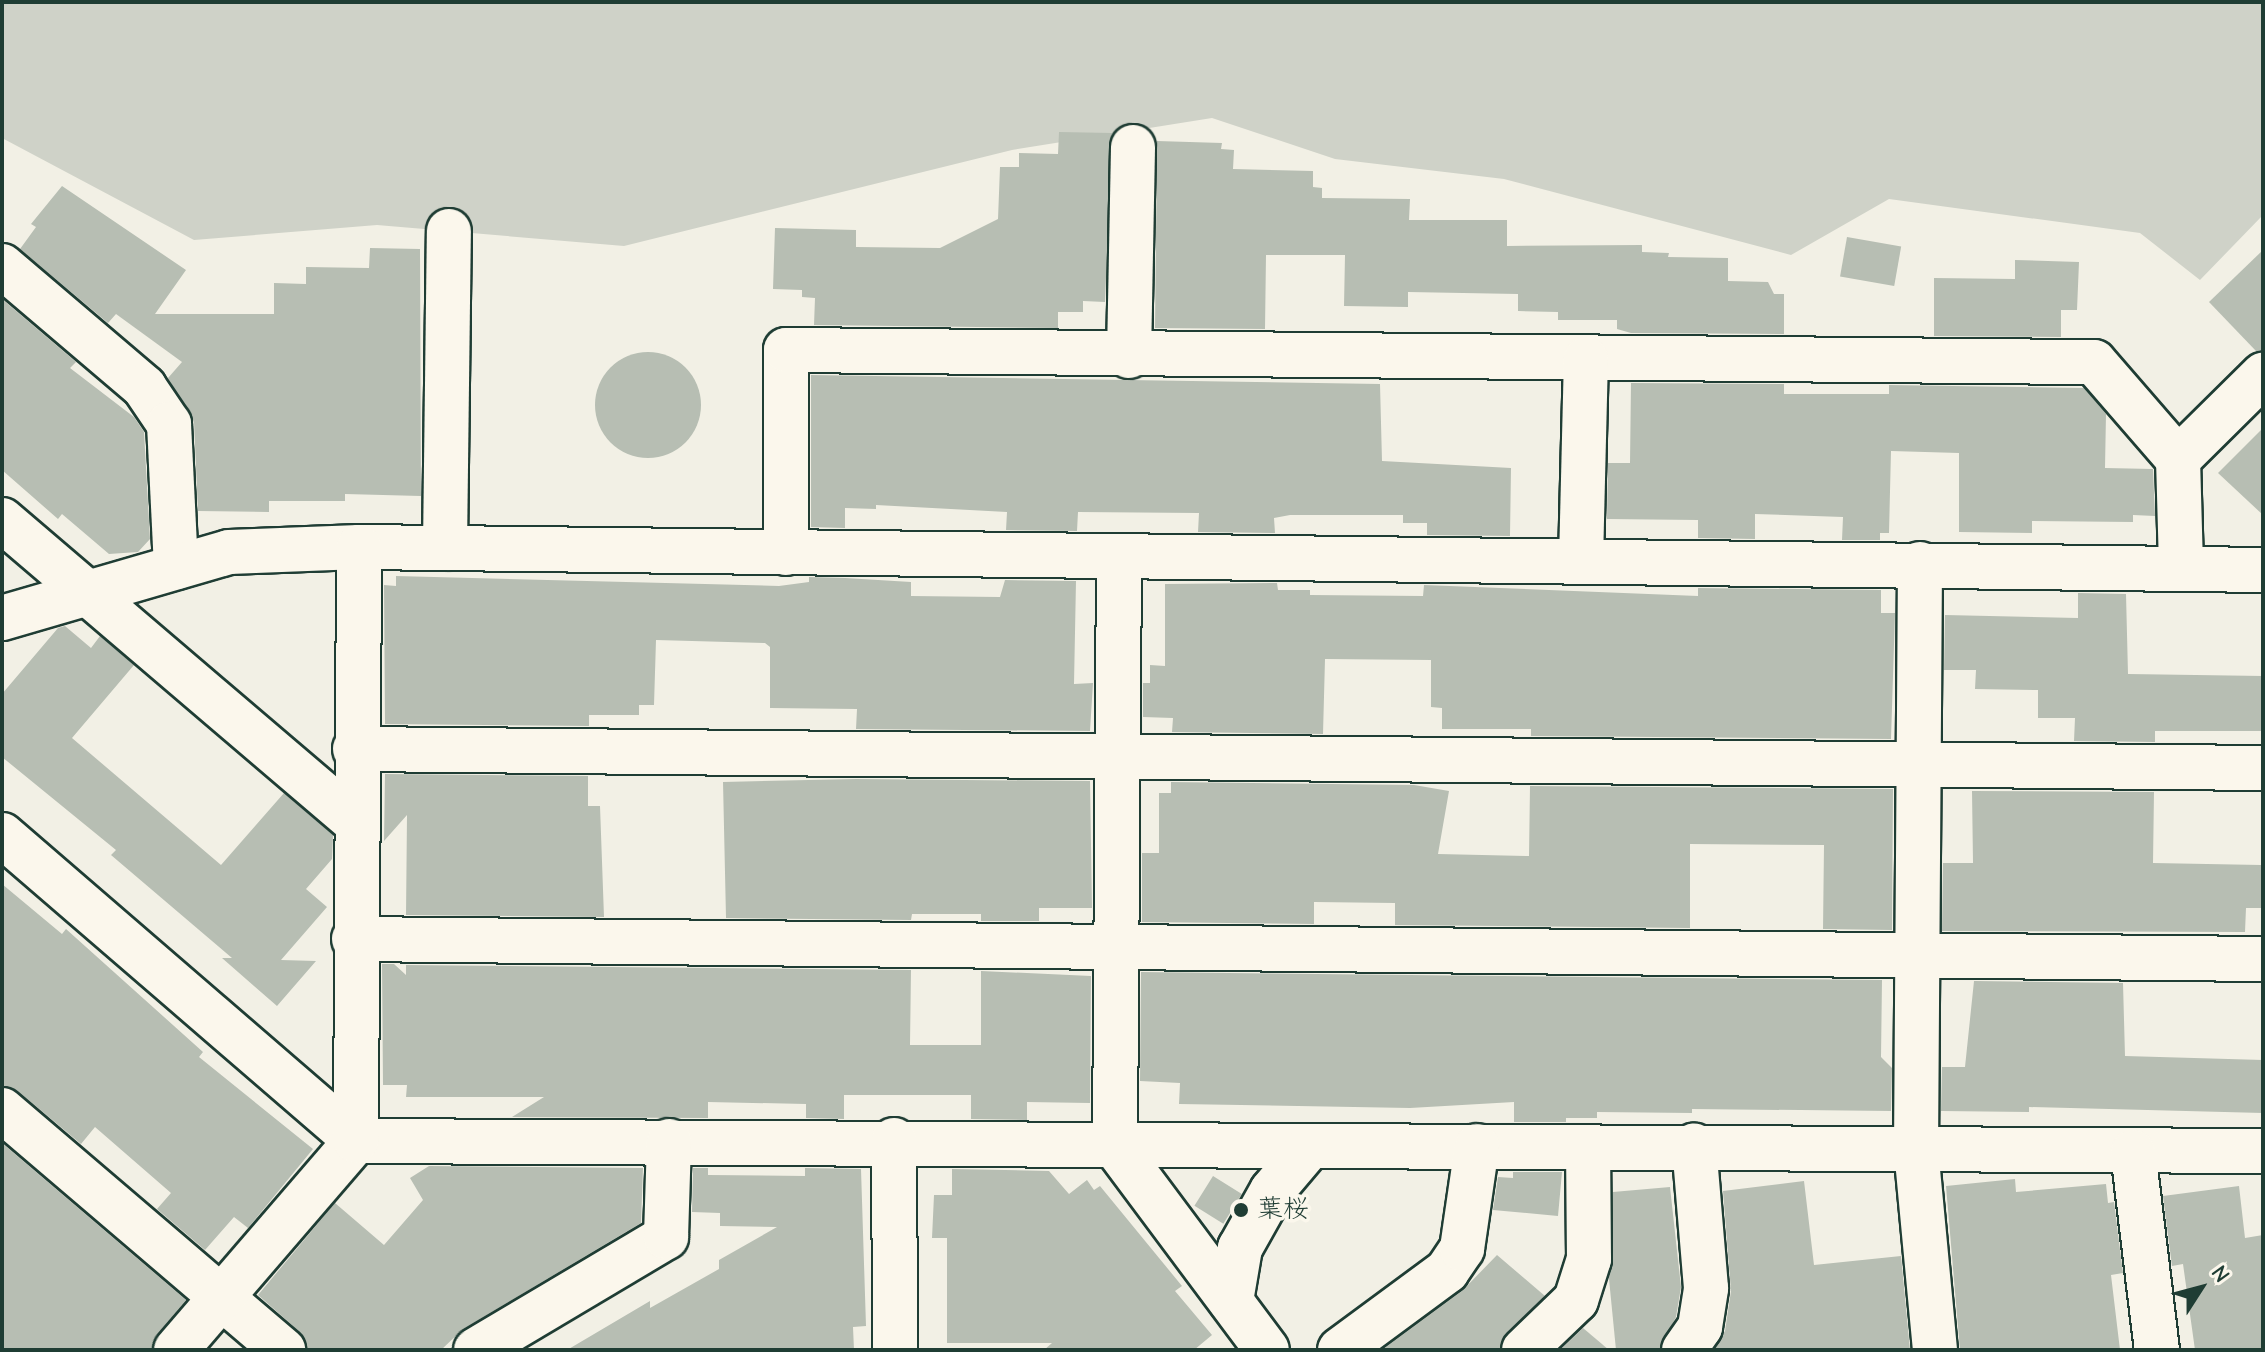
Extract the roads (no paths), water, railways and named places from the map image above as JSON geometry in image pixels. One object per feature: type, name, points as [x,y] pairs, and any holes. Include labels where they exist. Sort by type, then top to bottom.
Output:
[{"type":"street","points":[[1129,356],[1133,147]]},
{"type":"street","points":[[445,548],[449,231]]},
{"type":"street","points":[[2,266],[144,387],[169,424],[176,567]]},
{"type":"street","points":[[786,553],[786,350],[1129,356],[2094,362],[2178,459],[2181,566]]},
{"type":"street","points":[[1581,561],[1586,359]]},
{"type":"street","points":[[2178,459],[2263,375]]},
{"type":"street","points":[[2,520],[355,821]]},
{"type":"street","points":[[176,1350],[356,1141],[354,939],[359,547]]},
{"type":"street","points":[[2,618],[229,552],[359,547],[2181,566],[2263,570]]},
{"type":"street","points":[[1119,556],[1115,1146],[1267,1350]]},
{"type":"street","points":[[1920,564],[1916,1149],[1935,1350]]},
{"type":"street","points":[[355,749],[2263,768]]},
{"type":"street","points":[[2,835],[356,1141],[894,1140],[1115,1146],[1694,1146],[2263,1151]]},
{"type":"street","points":[[354,939],[2263,959]]},
{"type":"street","points":[[2,1110],[283,1350]]},
{"type":"street","points":[[894,1140],[895,1350]]},
{"type":"street","points":[[476,1350],[666,1237],[669,1141]]},
{"type":"street","points":[[1231,1301],[1240,1248],[1272,1191],[1310,1146]]},
{"type":"street","points":[[1340,1350],[1447,1271],[1462,1249],[1477,1146]]},
{"type":"street","points":[[1684,1350],[1700,1327],[1706,1288],[1694,1146]]},
{"type":"street","points":[[1524,1350],[1576,1300],[1589,1259],[1588,1147]]},
{"type":"street","points":[[2133,1152],[2157,1350]]},
{"type":"place","name":"葉桜","points":[[1241,1210]]}]
